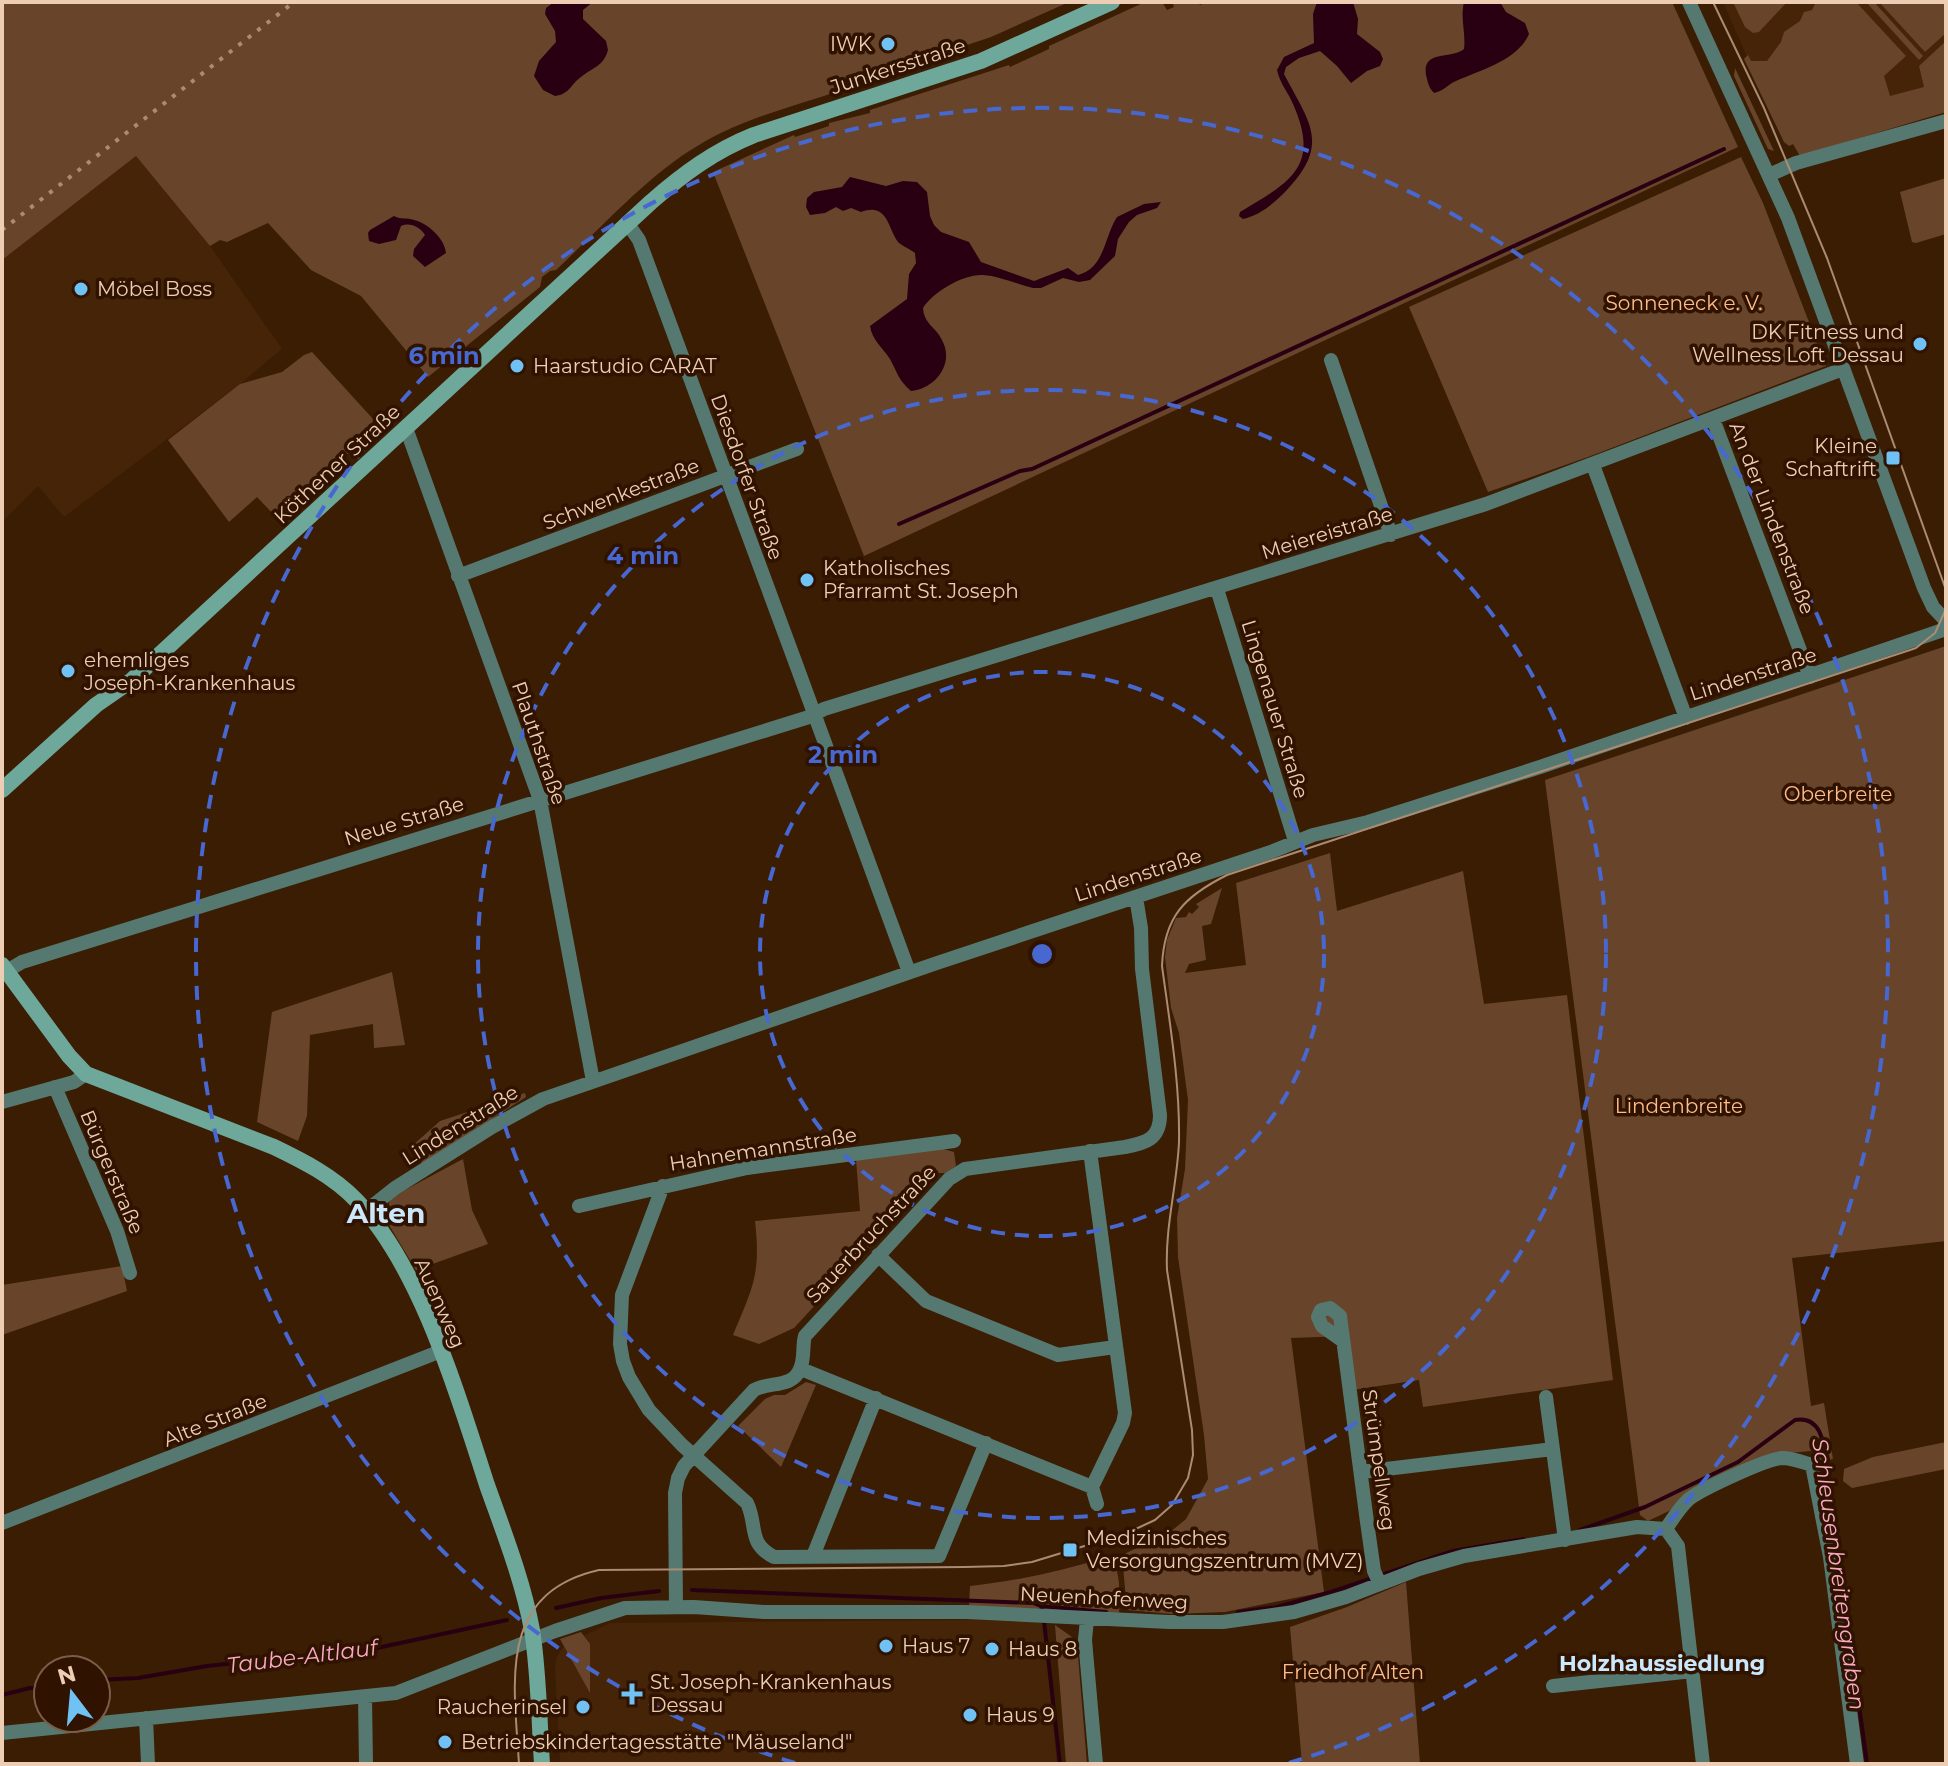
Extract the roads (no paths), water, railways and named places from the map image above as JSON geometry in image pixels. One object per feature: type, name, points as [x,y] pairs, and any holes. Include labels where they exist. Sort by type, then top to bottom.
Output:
[{"type":"main road","name":"Junkersstraße","points":[[696,165],[754,135],[981,61],[1112,2]]},
{"type":"main road","name":"Köthener Straße","points":[[2,790],[96,705],[132,680],[696,165]]},
{"type":"main road","name":"Auenweg","points":[[4,968],[69,1056],[86,1074],[274,1147],[338,1184],[366,1211],[396,1253],[441,1351],[520,1581],[533,1639],[542,1764]]},
{"type":"street","points":[[1689,2],[1791,226],[1928,598],[1946,621]]},
{"type":"street","points":[[1769,175],[1796,163],[1946,121]]},
{"type":"street","name":"Diesdorfer Straße","points":[[628,224],[639,240],[909,972]]},
{"type":"street","points":[[1331,360],[1391,535]]},
{"type":"street","name":"Meiereistraße","points":[[816,713],[1486,504],[1843,369]]},
{"type":"street","name":"An der Lindenstraße","points":[[1713,419],[1810,677]]},
{"type":"street","name":"Plauthstraße","points":[[406,428],[540,800],[593,1081]]},
{"type":"street","name":"Schwenkestraße","points":[[458,576],[797,449]]},
{"type":"street","points":[[1593,465],[1686,718]]},
{"type":"street","name":"Lingenauer Straße","points":[[1217,589],[1295,841]]},
{"type":"street","name":"Lindenstraße","points":[[366,1211],[395,1188],[521,1109],[593,1081],[1271,852],[1295,841],[1368,822],[1810,677],[1946,629]]},
{"type":"street","name":"Neue Straße","points":[[4,968],[816,713]]},
{"type":"street","name":"Sauerbruchstraße","points":[[801,1369],[805,1336],[956,1173],[982,1166],[1149,1141],[1157,1134],[1160,1126],[1136,897]]},
{"type":"street","points":[[2,1102],[74,1082],[86,1074]]},
{"type":"street","name":"Bürgerstraße","points":[[55,1087],[117,1231],[130,1273]]},
{"type":"street","name":"Hahnemannstraße","points":[[579,1206],[747,1168],[954,1141]]},
{"type":"street","points":[[1090,1151],[1125,1413],[1092,1487],[1097,1504]]},
{"type":"street","points":[[663,1186],[622,1295],[620,1344],[629,1377],[649,1410],[693,1456],[747,1503],[752,1514],[753,1535],[765,1552],[774,1557],[939,1556],[986,1443]]},
{"type":"street","points":[[878,1255],[926,1301],[1058,1355],[1115,1347]]},
{"type":"street","name":"Strümpellweg","points":[[1343,1341],[1377,1577]]},
{"type":"street","name":"Alte Straße","points":[[2,1523],[441,1351]]},
{"type":"street","points":[[676,1607],[675,1493],[678,1478],[693,1456],[754,1390],[788,1382],[801,1369],[1092,1487]]},
{"type":"street","points":[[1546,1397],[1564,1536]]},
{"type":"street","points":[[813,1556],[876,1398]]},
{"type":"street","points":[[1361,1472],[1553,1449]]},
{"type":"street","points":[[1703,1764],[1678,1546],[1666,1529],[1679,1510],[1695,1495],[1777,1458],[1812,1465],[1835,1598],[1857,1764]]},
{"type":"street","name":"Neuenhofenweg","points":[[2,1733],[365,1697],[418,1686],[533,1639],[617,1610],[676,1607],[764,1612],[966,1612],[1169,1622],[1252,1619],[1294,1612],[1377,1577],[1464,1556],[1564,1536],[1637,1527],[1666,1529]]},
{"type":"street","points":[[1087,1619],[1085,1640],[1096,1764]]},
{"type":"street","points":[[1553,1686],[1693,1671]]},
{"type":"street","points":[[365,1697],[366,1764]]},
{"type":"street","points":[[146,1718],[148,1764]]},
{"type":"waterway","points":[[899,524],[1020,471],[1032,469],[1724,149]]},
{"type":"waterway","name":"Schleusenbreitengraben","points":[[1580,1530],[1645,1507],[1738,1462],[1795,1420],[1813,1423],[1824,1447],[1867,1764]]},
{"type":"waterway","name":"Schleusenbreitengraben","points":[[1238,1612],[1277,1607],[1331,1592],[1453,1551],[1524,1539]]},
{"type":"waterway","name":"Taube-Altlauf","points":[[692,1590],[1033,1603],[1042,1609]]},
{"type":"waterway","name":"Taube-Altlauf","points":[[556,1608],[601,1598],[659,1591]]},
{"type":"waterway","name":"Schleusenbreitengraben","points":[[1041,1606],[1106,1612]]},
{"type":"waterway","name":"Taube-Altlauf","points":[[112,1679],[377,1648],[507,1620]]},
{"type":"waterway","name":"Taube-Altlauf","points":[[1044,1621],[1060,1764]]},
{"type":"waterway","name":"Taube-Altlauf","points":[[2,1695],[32,1688]]},
{"type":"tram line","points":[[1713,2],[1764,108],[1827,258],[1946,590]]},
{"type":"tram line","points":[[519,1764],[515,1702],[519,1645],[528,1620],[543,1598],[566,1582],[599,1570],[1004,1566],[1032,1562],[1127,1533],[1155,1520],[1172,1505],[1188,1478],[1193,1455],[1192,1430],[1167,1270],[1179,1120],[1162,966],[1172,921],[1199,891],[1227,875],[1916,648],[1935,633],[1946,609]]},
{"type":"railway","points":[[2,230],[294,2]]},
{"type":"place","name":"IWK","points":[[888,44]]},
{"type":"place","name":"Möbel Boss","points":[[81,289]]},
{"type":"place","name":"DK Fitness und Wellness Loft Dessau","points":[[1920,344]]},
{"type":"place","name":"Haarstudio CARAT","points":[[517,366]]},
{"type":"place","name":"Kleine Schaftrift","points":[[1893,458]]},
{"type":"place","name":"Katholisches Pfarramt St. Joseph","points":[[807,580]]},
{"type":"place","name":"ehemliges Joseph-Krankenhaus","points":[[68,671]]},
{"type":"place","name":"Medizinisches Versorgungszentrum (MVZ)","points":[[1070,1550]]},
{"type":"place","name":"Haus 7","points":[[886,1646]]},
{"type":"place","name":"Haus 8","points":[[992,1649]]},
{"type":"place","name":"St. Joseph-Krankenhaus Dessau","points":[[632,1694]]},
{"type":"place","name":"Raucherinsel","points":[[583,1707]]},
{"type":"place","name":"Haus 9","points":[[970,1715]]},
{"type":"place","name":"Betriebskindertagesstätte \"Mäuseland\"","points":[[445,1742]]},
{"type":"district","name":"Alten","points":[[386,1213]]},
{"type":"district","name":"Holzhaussiedlung","points":[[1662,1663]]},
{"type":"park label","name":"Sonneneck e. V.","points":[[1684,303]]},
{"type":"park label","name":"Oberbreite","points":[[1838,794]]},
{"type":"park label","name":"Lindenbreite","points":[[1679,1106]]},
{"type":"park label","name":"Friedhof Alten","points":[[1353,1672]]}]
